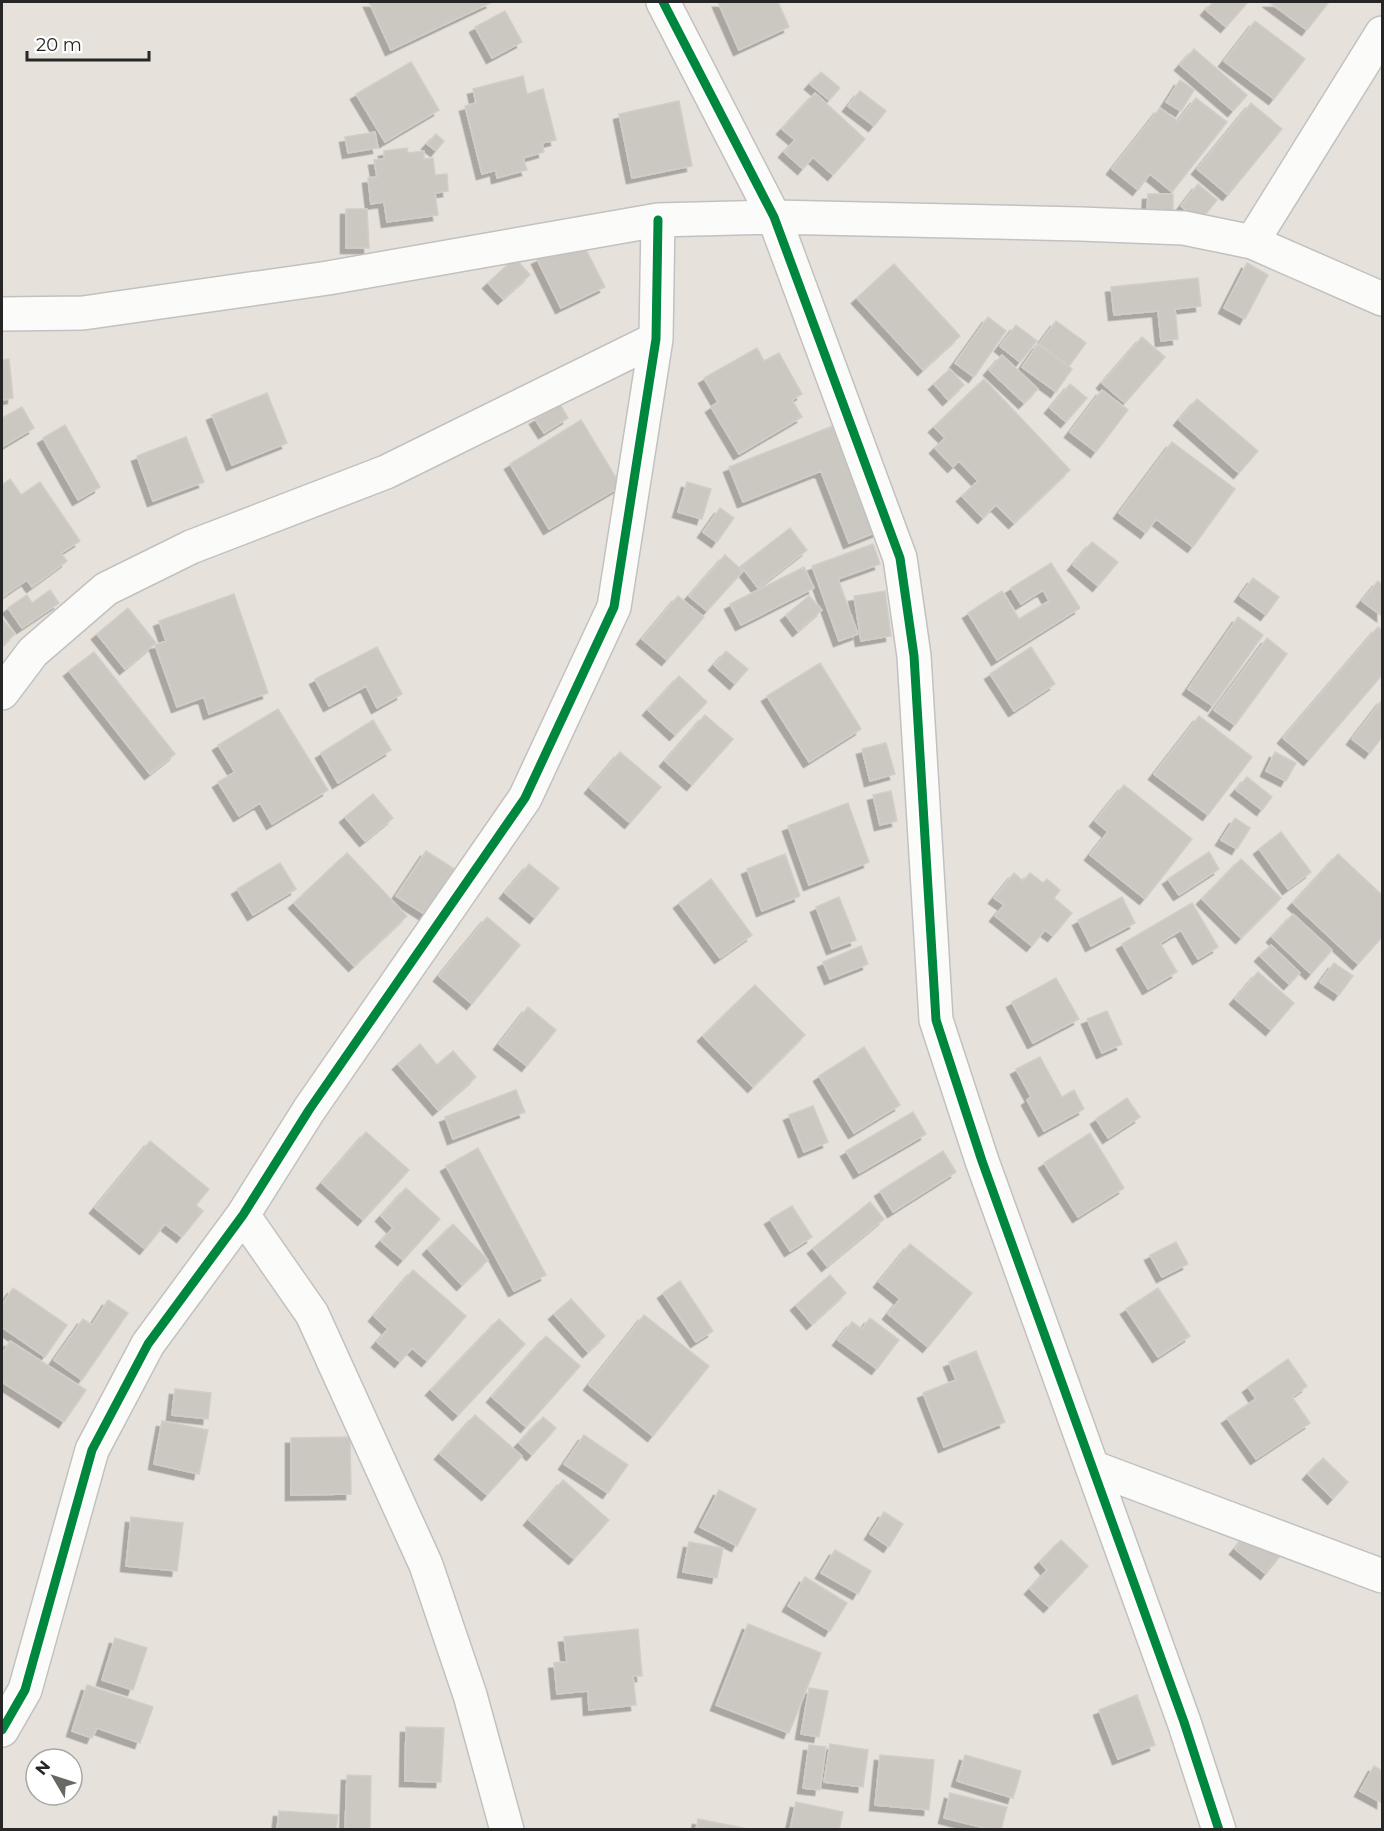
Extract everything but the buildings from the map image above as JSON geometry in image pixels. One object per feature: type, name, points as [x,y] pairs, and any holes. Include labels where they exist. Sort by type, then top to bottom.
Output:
[{"type":"street","points":[[663,2],[774,218],[900,558],[914,656],[936,1020],[982,1161],[1184,1722],[1219,1830]]},
{"type":"street","points":[[1252,242],[1383,33]]},
{"type":"street","points":[[2,314],[82,313],[328,278],[658,220],[774,218],[1172,228],[1252,242],[1383,299]]},
{"type":"street","points":[[2,1730],[26,1690],[92,1450],[148,1344],[243,1215],[309,1110],[525,798],[614,607],[656,339],[658,220]]},
{"type":"street","points":[[2,693],[33,652],[106,589],[191,547],[386,472],[656,339]]},
{"type":"street","points":[[243,1215],[312,1314],[426,1565],[470,1695],[507,1830]]},
{"type":"street","points":[[1092,1467],[1383,1576]]},
{"type":"cycle path","points":[[663,2],[774,217],[900,558],[914,656],[936,1020],[982,1161],[1184,1722],[1219,1830]]},
{"type":"cycle path","points":[[2,1730],[25,1690],[92,1450],[148,1344],[243,1215],[309,1110],[525,798],[614,607],[656,339],[658,220]]}]
